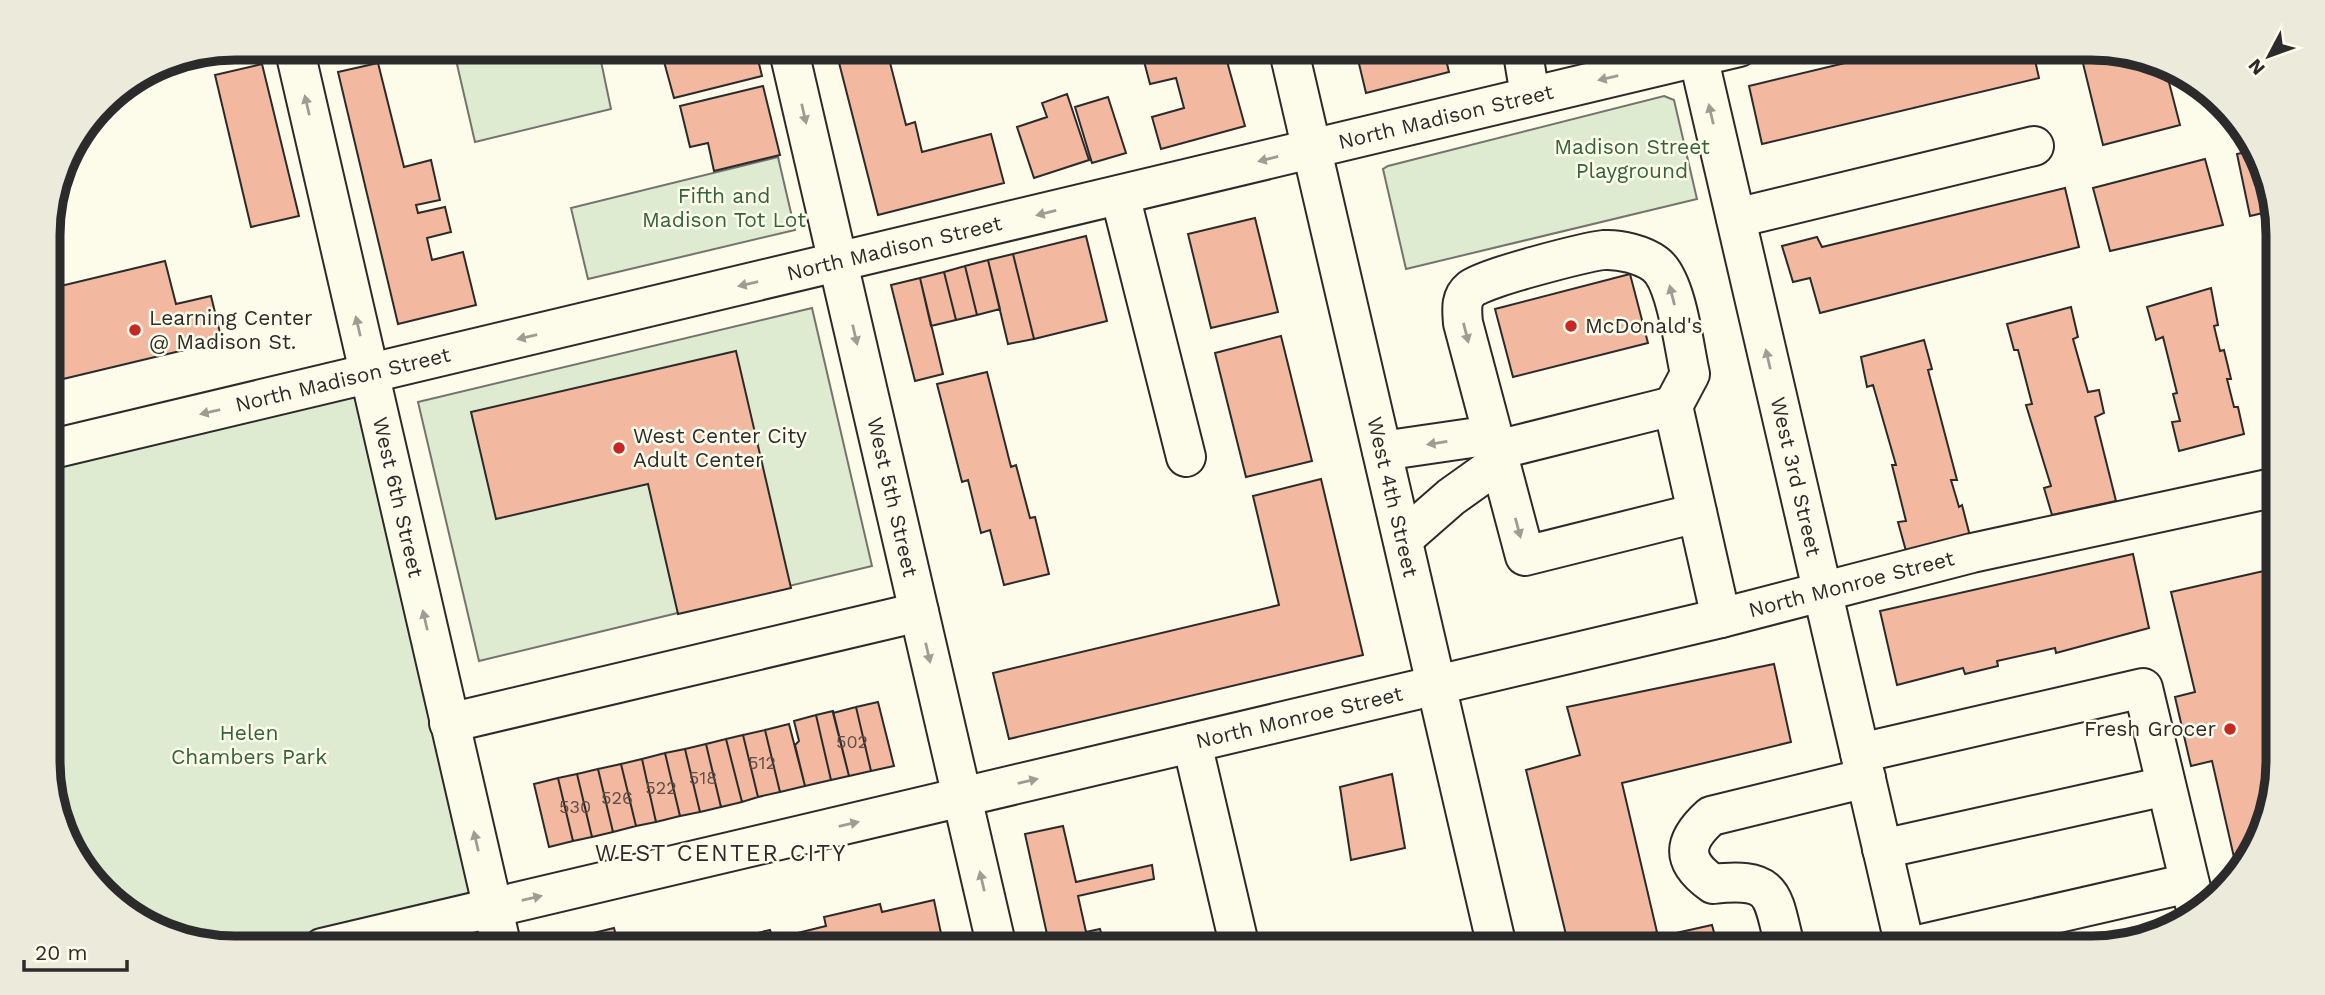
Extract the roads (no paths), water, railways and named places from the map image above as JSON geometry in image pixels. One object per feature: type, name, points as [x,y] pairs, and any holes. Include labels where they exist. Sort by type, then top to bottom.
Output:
[{"type":"street","name":"West 6th Street","points":[[297,59],[499,936]]},
{"type":"street","name":"West 5th Street","points":[[791,59],[995,936]]},
{"type":"street","name":"West 4th Street","points":[[1291,59],[1494,935]]},
{"type":"street","points":[[1524,59],[1530,96]]},
{"type":"street","name":"North Madison Street","points":[[60,447],[1312,149],[1670,59]]},
{"type":"street","name":"West 3rd Street","points":[[1699,59],[1904,935]]},
{"type":"street","points":[[1736,218],[2034,146]]},
{"type":"street","points":[[1120,195],[1186,457]]},
{"type":"street","points":[[1697,513],[1525,556],[1463,323],[1461,303],[1471,288],[1509,275],[1605,250],[1632,253],[1657,265],[1670,285],[1690,374],[1673,406],[1721,618]]},
{"type":"street","points":[[1382,451],[1496,449],[1673,406]]},
{"type":"street","points":[[1403,539],[1496,449]]},
{"type":"street","name":"North Monroe Street","points":[[373,936],[1721,618],[1972,553],[2266,489]]},
{"type":"street","points":[[449,723],[919,612]]},
{"type":"street","points":[[1782,935],[1773,898],[1763,887],[1742,880],[1713,884],[1697,872],[1689,852],[1693,832],[1711,817],[1863,765],[2143,688],[2193,898],[1977,935]]},
{"type":"street","points":[[1192,743],[1237,935]]},
{"type":"street","points":[[1882,849],[2166,786]]},
{"type":"place","name":"McDonald's","points":[[1571,326]]},
{"type":"place","name":"Learning Center @ Madison St.","points":[[135,330]]},
{"type":"place","name":"West Center City Adult Center","points":[[619,448]]},
{"type":"place","name":"Fresh Grocer","points":[[2230,729]]},
{"type":"district","name":"WEST CENTER CITY","points":[[721,853]]},
{"type":"park label","name":"Madison Street Playground","points":[[1632,159]]},
{"type":"park label","name":"Fifth and Madison Tot Lot","points":[[724,208]]},
{"type":"park label","name":"Helen Chambers Park","points":[[249,745]]}]
